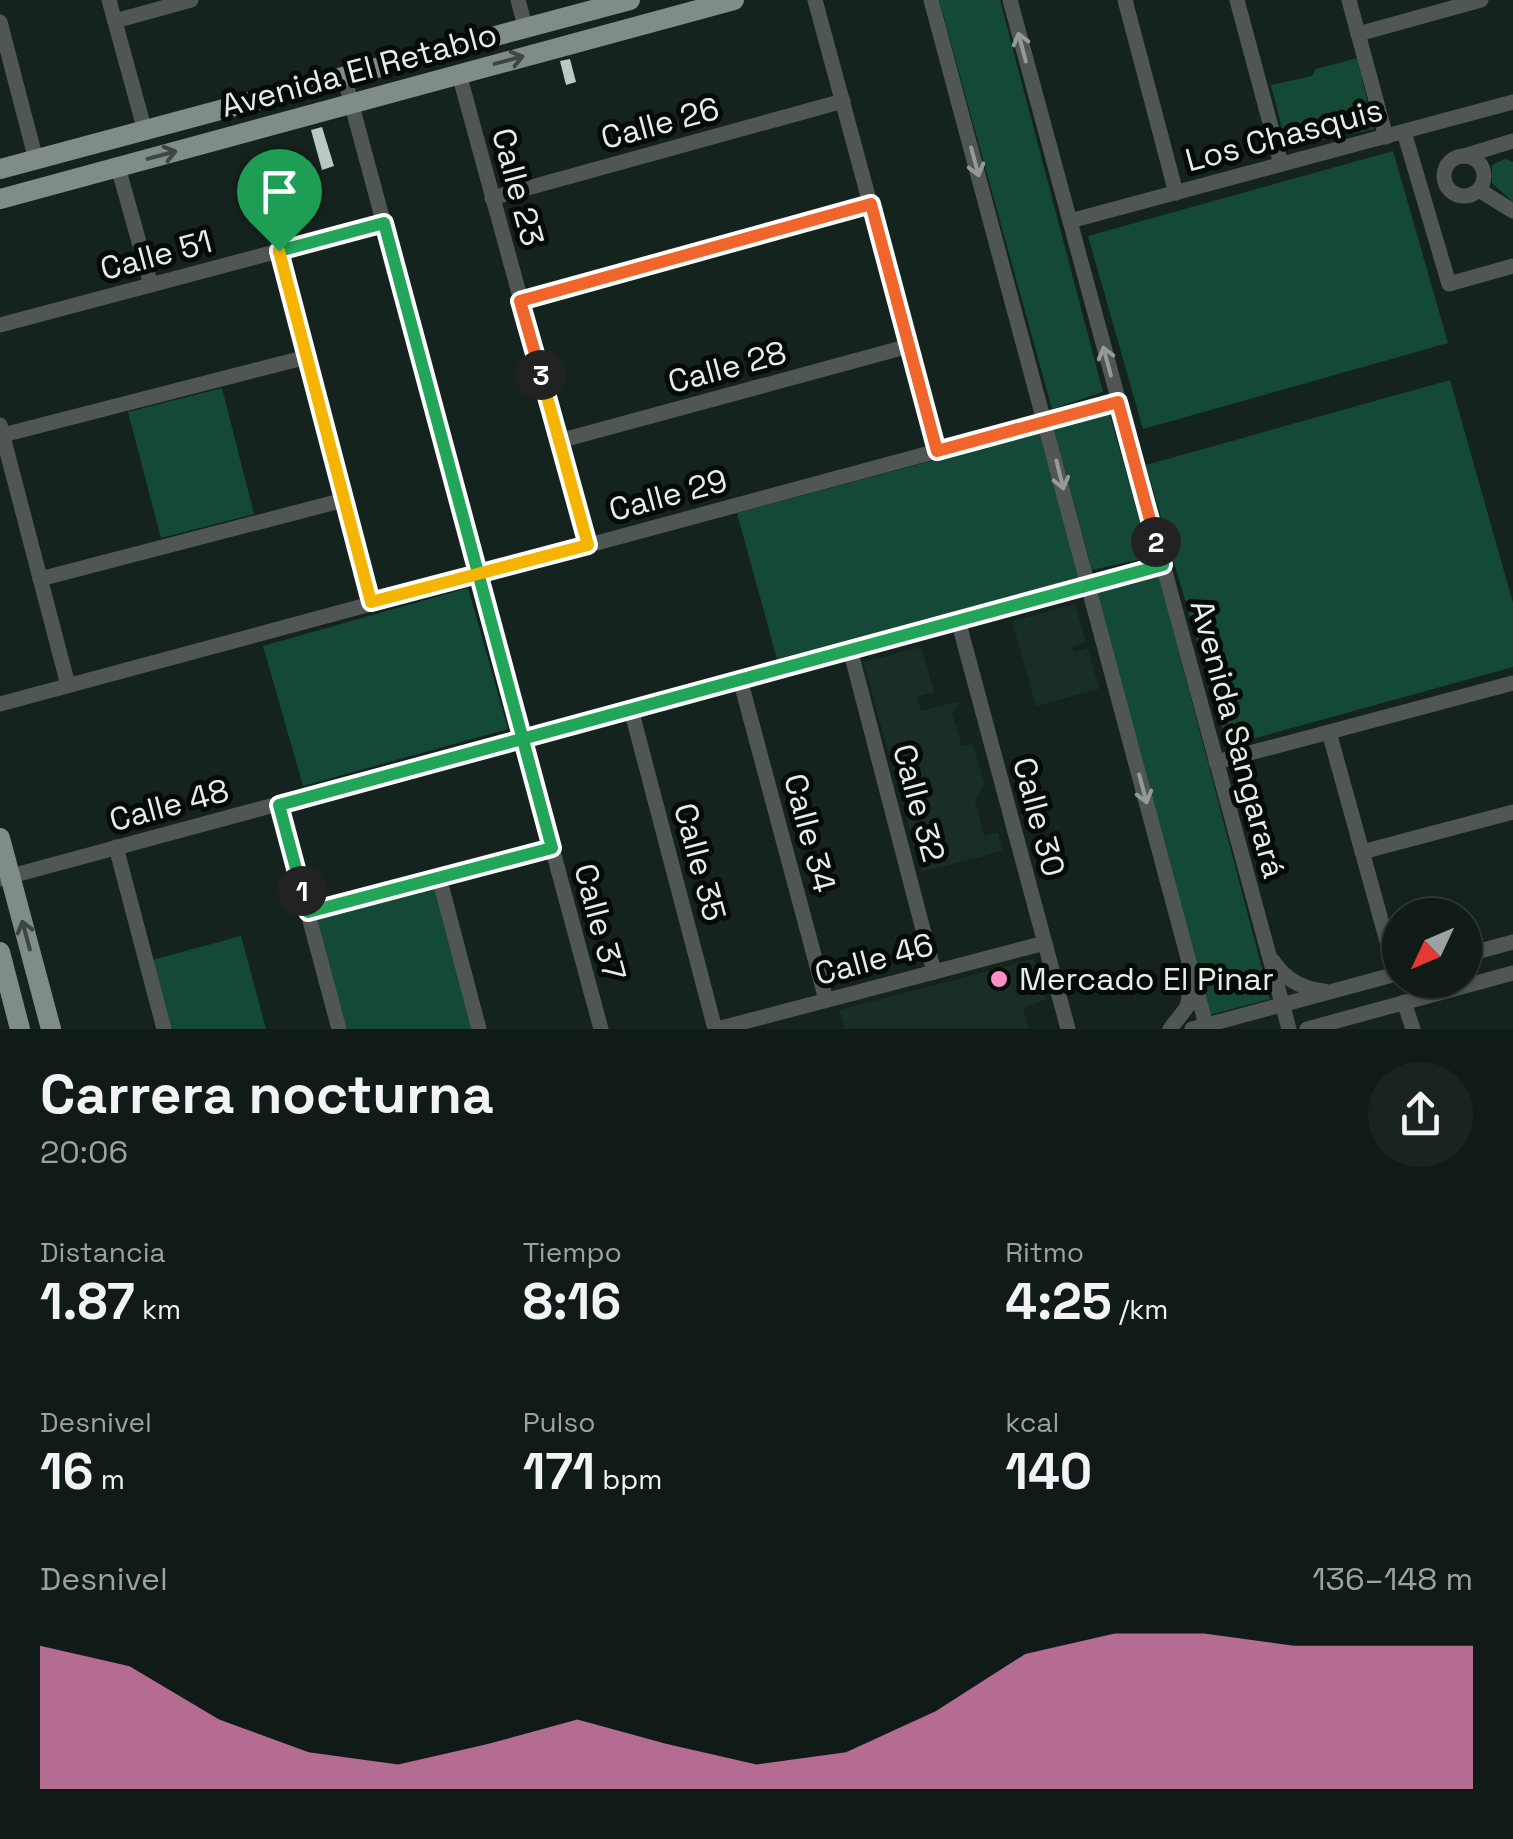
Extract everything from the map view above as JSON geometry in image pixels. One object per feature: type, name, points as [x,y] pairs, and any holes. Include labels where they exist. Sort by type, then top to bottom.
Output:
[{"type":"main road","name":"Avenida El Retablo","points":[[0,170],[628,0]]},
{"type":"main road","name":"Avenida El Retablo","points":[[0,199],[734,0]]},
{"type":"main road","points":[[0,838],[5,878],[51,1029]]},
{"type":"main road","points":[[0,952],[20,1029]]},
{"type":"street","points":[[109,0],[144,130]]},
{"type":"street","points":[[114,21],[191,0]]},
{"type":"street","points":[[518,0],[525,26]]},
{"type":"street","points":[[815,0],[937,451]]},
{"type":"street","points":[[930,0],[1046,421],[1190,968],[1201,1028],[1382,978]]},
{"type":"street","name":"Avenida Sangarará","points":[[1010,0],[1289,1029]]},
{"type":"street","points":[[1125,0],[1176,193]]},
{"type":"street","points":[[1237,0],[1281,164]]},
{"type":"street","points":[[1349,0],[1386,137]]},
{"type":"street","points":[[1358,34],[1481,0]]},
{"type":"street","points":[[0,22],[36,160]]},
{"type":"street","name":"Calle 23","points":[[458,74],[588,545]]},
{"type":"street","name":"Calle 37","points":[[344,76],[600,1029]]},
{"type":"street","name":"Calle 26","points":[[492,198],[843,101]]},
{"type":"street","name":"Los Chasquis","points":[[1070,221],[1513,102]]},
{"type":"street","points":[[1404,132],[1448,284],[1513,266]]},
{"type":"street","points":[[1463,156],[1482,166],[1484,179],[1478,190],[1461,195],[1446,185],[1446,166],[1455,158],[1463,156],[1509,146]]},
{"type":"street","points":[[118,167],[151,285]]},
{"type":"street","points":[[1478,190],[1513,211]]},
{"type":"street","points":[[520,301],[871,204]]},
{"type":"street","name":"Calle 51","points":[[0,326],[384,223]]},
{"type":"street","points":[[279,251],[371,602]]},
{"type":"street","name":"Calle 28","points":[[559,441],[909,346]]},
{"type":"street","points":[[68,685],[1,430],[307,357]]},
{"type":"street","name":"Calle 29","points":[[0,704],[1118,402]]},
{"type":"street","points":[[40,579],[344,500]]},
{"type":"street","name":"Calle 48","points":[[5,878],[1163,565]]},
{"type":"street","name":"Calle 30","points":[[958,620],[1068,1029]]},
{"type":"street","name":"Calle 32","points":[[850,649],[934,972]]},
{"type":"street","name":"Calle 34","points":[[740,679],[826,1000]]},
{"type":"street","points":[[1216,762],[1513,683]]},
{"type":"street","name":"Calle 35","points":[[631,708],[716,1029]]},
{"type":"street","points":[[1330,732],[1382,919]]},
{"type":"street","points":[[279,805],[339,1029]]},
{"type":"street","points":[[1362,852],[1513,812]]},
{"type":"street","points":[[116,848],[164,1029]]},
{"type":"street","points":[[308,912],[552,848]]},
{"type":"street","points":[[439,877],[479,1029]]},
{"type":"street","points":[[1482,950],[1513,942]]},
{"type":"street","name":"Calle 46","points":[[716,1029],[1045,943]]},
{"type":"street","points":[[1266,946],[1275,965],[1289,979],[1316,990],[1338,990]]},
{"type":"street","points":[[1170,1029],[1182,1016],[1190,998],[1190,968]]},
{"type":"street","points":[[1307,1029],[1513,973]]},
{"type":"street","points":[[1404,1002],[1413,1029]]},
{"type":"street","points":[[1331,1029],[1352,1016]]},
{"type":"shaded area","points":[[1075,604],[1086,642],[1072,647],[1074,652],[1088,648],[1099,689],[1036,706],[1012,621]]},
{"type":"shaded area","points":[[921,647],[934,692],[917,697],[921,711],[961,701],[952,713],[962,746],[973,744],[984,783],[975,801],[984,836],[998,832],[1002,851],[922,872],[863,662]]},
{"type":"shaded area","name":"Mercado El Pinar","points":[[1034,959],[1047,999],[1023,1008],[1029,1029],[845,1029],[839,1010]]},
{"type":"green space","points":[[939,0],[1000,0],[1103,392],[1052,409]]},
{"type":"green space","points":[[1357,58],[1374,129],[1287,148],[1271,85],[1312,76],[1316,69]]},
{"type":"green space","points":[[1393,151],[1448,343],[1143,429],[1088,236]]},
{"type":"green space","points":[[1505,159],[1513,162],[1513,202],[1492,183],[1492,165]]},
{"type":"green space","points":[[1450,380],[1513,603],[1513,667],[1227,746],[1146,465]]},
{"type":"green space","points":[[222,388],[254,514],[161,538],[128,412]]},
{"type":"green space","points":[[1109,412],[1150,557],[1092,570],[1053,426]]},
{"type":"green space","points":[[1039,432],[1079,578],[777,659],[737,513]]},
{"type":"green space","points":[[1159,576],[1270,999],[1210,1015],[1095,591]]},
{"type":"green space","points":[[468,588],[508,729],[303,786],[263,646]]},
{"type":"green space","points":[[434,885],[472,1029],[346,1029],[316,915]]},
{"type":"green space","points":[[241,936],[266,1029],[170,1029],[152,960]]},
{"type":"building","points":[[570,59],[576,82],[566,85],[560,61]]},
{"type":"building","points":[[322,127],[334,166],[322,170],[311,130]]},
{"type":"place","name":"Mercado El Pinar","points":[[999,979]]},
{"type":"route","points":[[279,251],[371,602],[385,599],[478,574],[588,545],[520,301],[871,204],[937,451],[1118,402],[1163,565],[522,738],[279,805],[308,912],[552,848],[522,738],[478,574],[384,223],[279,251]]}]
